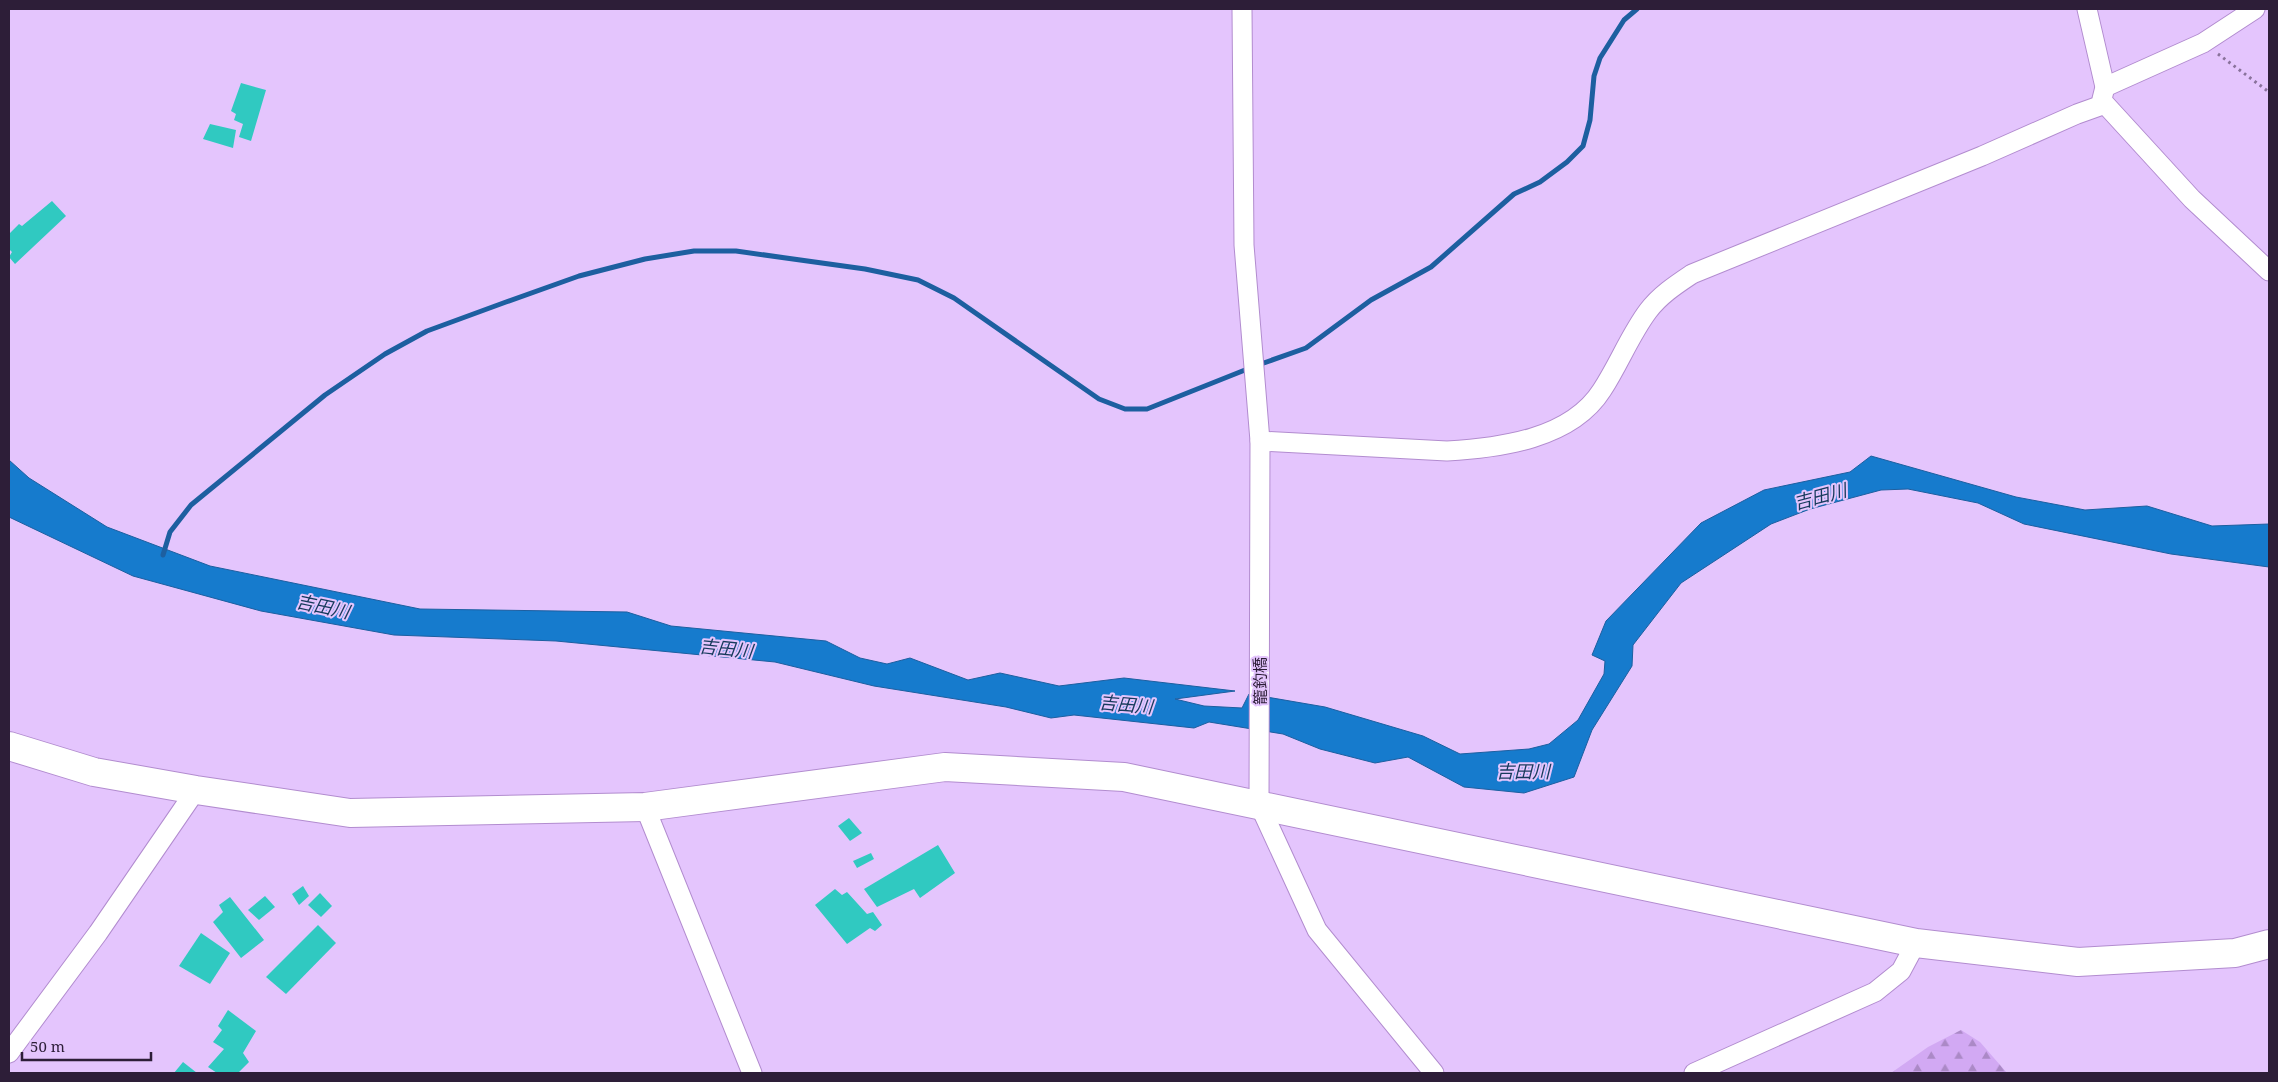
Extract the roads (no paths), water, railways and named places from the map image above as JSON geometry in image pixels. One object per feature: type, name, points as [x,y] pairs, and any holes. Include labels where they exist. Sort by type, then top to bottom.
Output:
[{"type":"street","name":"籠釣橋","points":[[1242,9],[1244,246],[1260,441],[1259,804]]},
{"type":"street","points":[[2087,9],[2105,104],[2192,199],[2269,271]]},
{"type":"street","points":[[1260,441],[1447,451],[1477,449],[1531,438],[1572,420],[1590,405],[1602,391],[1649,310],[1669,290],[1692,274],[1982,156],[2103,96],[2203,43],[2255,9]]},
{"type":"street","points":[[9,746],[94,772],[196,790],[350,813],[645,807],[945,767],[1124,777],[1916,943],[2078,962],[2235,953],[2269,944]]},
{"type":"street","points":[[9,1053],[98,933],[196,790]]},
{"type":"street","points":[[1259,804],[1317,930],[1434,1073]]},
{"type":"street","points":[[645,807],[752,1073]]},
{"type":"street","points":[[1694,1073],[1875,992],[1901,971],[1916,943]]},
{"type":"water","name":"吉田川","points":[[1871,456],[2016,497],[2085,510],[2147,506],[2212,526],[2269,524],[2269,567],[2171,554],[2024,524],[1978,503],[1908,489],[1881,490],[1810,509],[1771,524],[1681,583],[1633,645],[1632,666],[1592,730],[1574,777],[1524,793],[1464,787],[1408,757],[1375,763],[1320,749],[1283,734],[1209,722],[1194,728],[1074,715],[1051,718],[1006,707],[874,686],[775,662],[556,641],[394,635],[261,611],[133,576],[9,517],[9,460],[29,478],[107,527],[210,566],[420,609],[627,612],[671,626],[826,641],[860,658],[887,664],[910,658],[968,680],[1000,673],[1059,686],[1124,678],[1235,691],[1175,699],[1204,706],[1242,708],[1249,694],[1325,707],[1423,736],[1460,754],[1529,749],[1549,744],[1578,720],[1604,674],[1605,661],[1592,655],[1606,621],[1701,523],[1764,490],[1850,472]]},
{"type":"waterway","points":[[1258,365],[1306,348],[1371,300],[1431,267],[1514,194],[1540,182],[1567,162],[1583,146],[1590,120],[1594,76],[1600,58],[1624,20],[1637,9]]},
{"type":"waterway","points":[[163,555],[170,532],[191,505],[325,395],[385,354],[427,331],[506,302],[579,276],[645,259],[694,251],[736,251],[865,269],[918,280],[954,298],[1099,399],[1125,409],[1147,409],[1250,368]]}]
